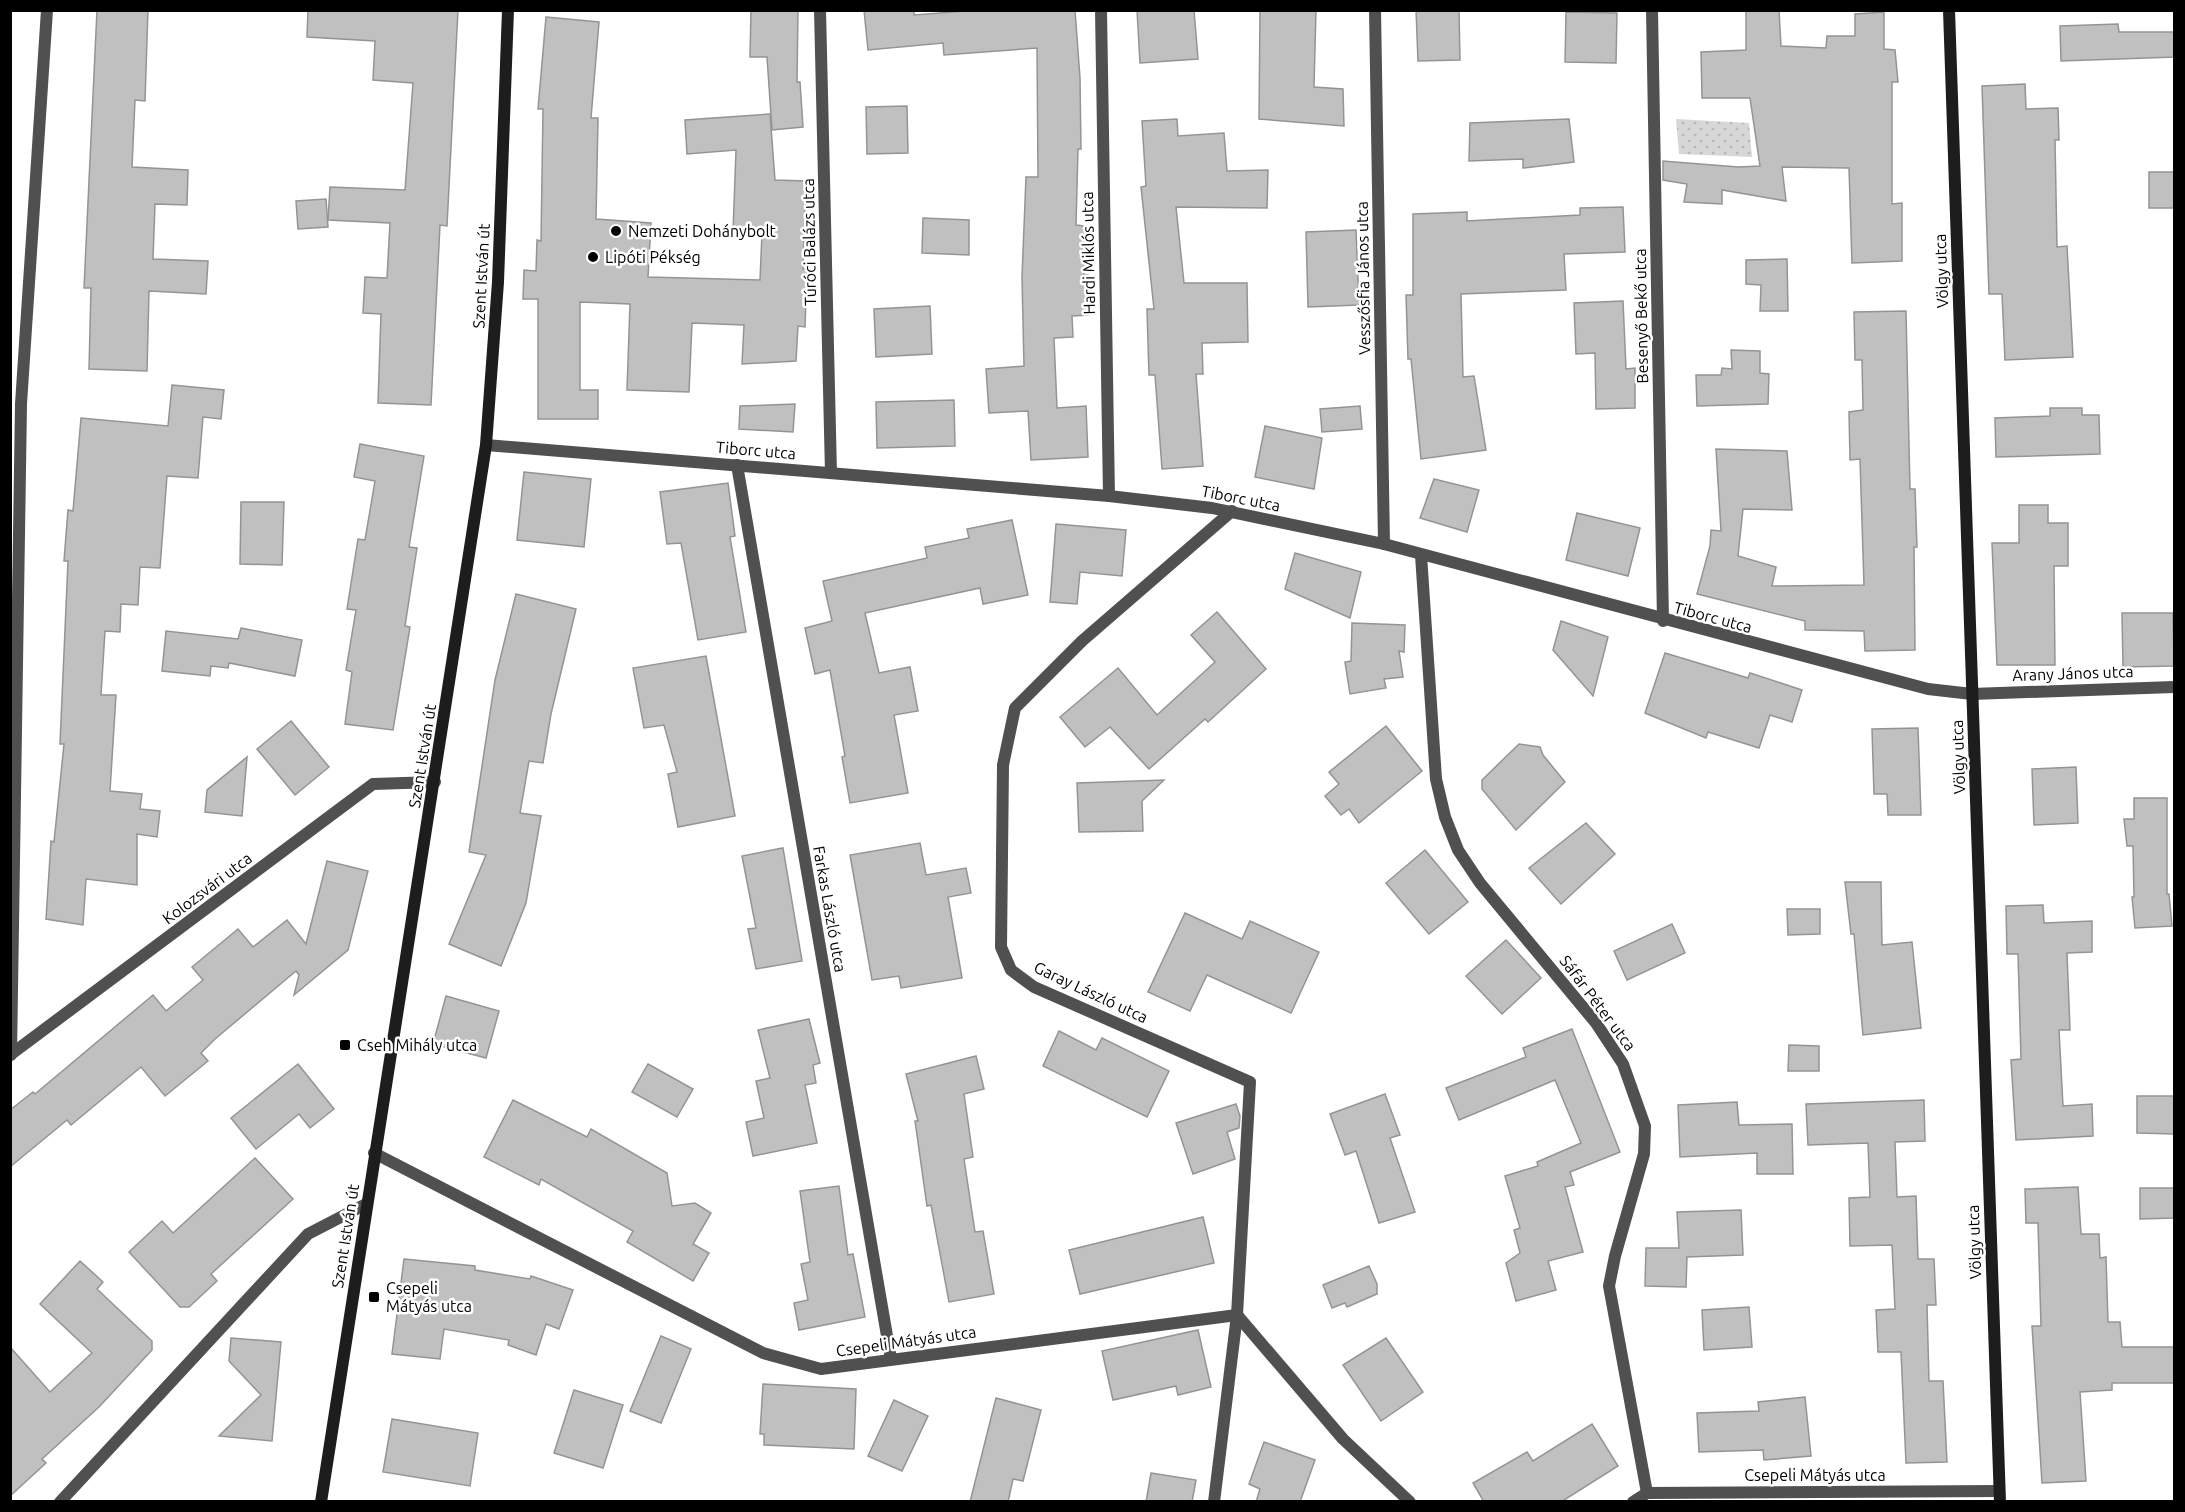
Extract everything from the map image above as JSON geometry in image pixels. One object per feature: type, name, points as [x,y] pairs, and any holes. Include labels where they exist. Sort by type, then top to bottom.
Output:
[{"type":"street","points":[[11,1055],[21,404],[47,10]]},
{"type":"street","name":"Szent István út","points":[[321,1502],[486,444],[498,282],[508,10]]},
{"type":"street","name":"Túróci Balázs utca","points":[[820,10],[831,473]]},
{"type":"street","name":"Hardi Miklós utca","points":[[1101,10],[1109,496]]},
{"type":"street","name":"Vesszősfia János utca","points":[[1375,10],[1384,544]]},
{"type":"street","name":"Besenyő Bekő utca","points":[[1652,10],[1663,621]]},
{"type":"street","name":"Völgy utca","points":[[1949,10],[1999,1496]]},
{"type":"street","points":[[10,413],[21,404]]},
{"type":"street","name":"Tiborc utca","points":[[486,444],[1109,496],[1232,511],[1384,544],[1663,621],[1928,689],[1972,694]]},
{"type":"street","name":"Farkas László utca","points":[[737,465],[891,1359]]},
{"type":"street","name":"Garay László utca","points":[[1214,1502],[1237,1315],[1250,1082],[1034,987],[1011,970],[1001,947],[999,917],[1003,765],[1015,708],[1082,641],[1232,511]]},
{"type":"street","name":"Sáfár Péter utca","points":[[1421,555],[1436,779],[1449,828],[1458,850],[1480,883],[1582,1005],[1623,1064],[1645,1126],[1644,1154],[1615,1256],[1609,1286],[1647,1492]]},
{"type":"street","name":"Arany János utca","points":[[1972,694],[2175,687]]},
{"type":"street","name":"Kolozsvári utca","points":[[11,1055],[373,784],[435,782]]},
{"type":"street","name":"Csepeli Mátyás utca","points":[[374,1153],[763,1353],[821,1369],[1237,1315]]},
{"type":"street","points":[[60,1502],[308,1234],[366,1204]]},
{"type":"street","points":[[1237,1315],[1343,1438],[1410,1502]]},
{"type":"street","points":[[1633,1502],[1647,1492]]},
{"type":"street","name":"Csepeli Mátyás utca","points":[[1647,1492],[1999,1496]]},
{"type":"shaded area","points":[[1676,119],[1749,123],[1752,157],[1679,154]]},
{"type":"building","points":[[97,10],[148,10],[145,101],[135,100],[132,167],[188,170],[187,205],[155,204],[153,259],[208,261],[206,294],[149,291],[147,371],[89,369],[91,288],[84,288]]},
{"type":"building","points":[[308,10],[458,10],[447,226],[440,225],[431,405],[378,403],[381,314],[363,313],[365,277],[387,278],[390,223],[328,220],[330,187],[405,190],[413,83],[373,80],[375,41],[307,37]]},
{"type":"building","points":[[751,10],[798,10],[797,82],[800,82],[803,127],[772,130],[767,57],[750,57]]},
{"type":"building","points":[[864,10],[914,10],[914,15],[979,10],[1075,10],[1080,78],[1081,149],[1078,149],[1076,225],[1084,226],[1084,275],[1088,275],[1089,315],[1072,316],[1073,337],[1054,338],[1057,408],[1086,406],[1088,457],[1031,460],[1028,411],[989,413],[986,369],[1024,366],[1022,277],[1026,177],[1038,177],[1037,48],[944,55],[943,43],[868,50]]},
{"type":"building","points":[[1137,10],[1194,10],[1198,59],[1140,63]]},
{"type":"building","points":[[1260,10],[1316,10],[1314,87],[1343,89],[1344,126],[1259,119]]},
{"type":"building","points":[[1416,10],[1459,10],[1460,60],[1418,61]]},
{"type":"building","points":[[1746,10],[1779,10],[1781,46],[1826,48],[1827,36],[1855,36],[1855,14],[1884,12],[1884,49],[1895,50],[1898,82],[1892,82],[1892,204],[1902,203],[1902,261],[1852,263],[1849,168],[1782,167],[1786,201],[1722,190],[1722,204],[1684,202],[1687,184],[1663,180],[1663,161],[1738,167],[1760,166],[1750,98],[1702,98],[1701,52],[1746,50]]},
{"type":"building","points":[[1566,12],[1617,13],[1616,63],[1565,62]]},
{"type":"building","points":[[546,17],[599,22],[591,118],[598,118],[596,219],[651,223],[648,277],[760,280],[762,233],[733,232],[736,150],[687,154],[685,120],[770,114],[775,180],[806,181],[803,269],[807,269],[805,327],[798,326],[796,361],[742,364],[744,325],[692,323],[689,392],[627,390],[630,304],[580,302],[580,390],[598,390],[598,419],[538,419],[538,299],[523,299],[524,270],[536,271],[537,240],[541,241],[543,109],[538,109]]},
{"type":"building","points":[[2118,24],[2119,32],[2175,32],[2175,57],[2061,61],[2060,26]]},
{"type":"building","points":[[2025,84],[2026,109],[2058,108],[2059,140],[2055,140],[2057,247],[2067,246],[2073,357],[2005,360],[2002,294],[1989,294],[1982,86]]},
{"type":"building","points":[[907,106],[908,153],[867,154],[866,107]]},
{"type":"building","points":[[1177,119],[1178,136],[1224,133],[1227,171],[1268,170],[1267,208],[1176,207],[1184,283],[1247,283],[1248,342],[1202,343],[1203,374],[1196,374],[1203,466],[1162,469],[1155,375],[1149,375],[1147,309],[1154,309],[1141,187],[1146,186],[1142,121]]},
{"type":"building","points":[[1569,119],[1574,162],[1523,168],[1523,159],[1469,161],[1470,123]]},
{"type":"building","points":[[2149,172],[2175,172],[2175,208],[2149,208]]},
{"type":"building","points":[[326,199],[328,227],[298,229],[296,201]]},
{"type":"building","points":[[1623,207],[1625,252],[1564,254],[1566,290],[1461,294],[1463,377],[1474,376],[1486,450],[1421,459],[1411,359],[1408,359],[1406,295],[1413,295],[1413,214],[1467,212],[1467,221],[1580,215],[1580,208]]},
{"type":"building","points":[[923,218],[969,220],[969,255],[922,253]]},
{"type":"building","points":[[1356,230],[1359,305],[1308,307],[1306,232]]},
{"type":"building","points":[[1787,259],[1788,311],[1760,311],[1761,285],[1746,284],[1746,260]]},
{"type":"building","points":[[1623,301],[1626,369],[1635,368],[1635,408],[1596,409],[1595,353],[1576,354],[1574,303]]},
{"type":"building","points":[[930,306],[932,354],[876,357],[874,309]]},
{"type":"building","points":[[1906,311],[1910,489],[1915,489],[1917,547],[1914,547],[1915,650],[1865,651],[1864,631],[1805,630],[1805,621],[1697,594],[1710,546],[1711,530],[1721,531],[1716,449],[1787,451],[1792,510],[1743,509],[1738,556],[1776,567],[1772,586],[1864,585],[1860,459],[1850,460],[1849,412],[1863,410],[1862,360],[1855,360],[1854,312]]},
{"type":"building","points":[[1731,350],[1760,351],[1760,373],[1769,374],[1768,404],[1697,406],[1696,375],[1721,375],[1722,368],[1732,369]]},
{"type":"building","points":[[172,385],[224,390],[221,419],[203,417],[198,478],[167,476],[160,568],[140,567],[138,605],[121,604],[120,632],[105,631],[101,695],[116,695],[110,791],[142,794],[140,809],[160,811],[157,837],[137,834],[137,885],[86,879],[83,925],[46,919],[51,841],[54,842],[64,744],[60,744],[68,561],[64,561],[68,510],[73,511],[81,418],[168,426]]},
{"type":"building","points":[[954,400],[955,446],[877,448],[876,402]]},
{"type":"building","points":[[795,404],[793,432],[739,429],[740,406]]},
{"type":"building","points":[[1360,406],[1362,429],[1322,432],[1320,409]]},
{"type":"building","points":[[2050,408],[2082,408],[2082,415],[2099,415],[2100,454],[1996,457],[1995,418],[2050,416]]},
{"type":"building","points":[[1265,426],[1322,438],[1314,489],[1255,477]]},
{"type":"building","points":[[360,444],[424,456],[409,547],[417,548],[405,626],[410,627],[393,730],[345,724],[352,672],[346,670],[356,610],[347,609],[358,539],[365,540],[375,481],[354,477]]},
{"type":"building","points":[[524,472],[591,479],[584,547],[517,540]]},
{"type":"building","points":[[1434,479],[1479,490],[1467,532],[1420,518]]},
{"type":"building","points":[[728,483],[735,536],[730,537],[746,632],[698,640],[681,543],[667,544],[660,492]]},
{"type":"building","points":[[241,502],[284,502],[282,565],[240,564]]},
{"type":"building","points":[[2019,505],[2048,505],[2048,523],[2068,523],[2068,566],[2054,566],[2055,665],[1997,665],[1992,543],[2019,543]]},
{"type":"building","points":[[1577,513],[1640,528],[1628,576],[1566,560]]},
{"type":"building","points":[[1012,520],[1028,595],[983,604],[980,588],[865,613],[879,673],[910,667],[918,711],[894,715],[908,793],[850,803],[842,757],[845,756],[830,670],[815,674],[805,628],[832,621],[823,581],[927,558],[925,547],[969,538],[967,529]]},
{"type":"building","points":[[1056,524],[1126,530],[1122,576],[1080,572],[1077,604],[1050,602]]},
{"type":"building","points":[[1295,553],[1361,572],[1350,618],[1285,589]]},
{"type":"building","points":[[516,594],[576,609],[551,714],[543,763],[529,761],[520,813],[541,816],[526,903],[501,966],[449,944],[486,855],[469,852],[495,680]]},
{"type":"building","points":[[1217,612],[1266,669],[1208,722],[1205,719],[1149,769],[1110,727],[1085,747],[1060,717],[1118,668],[1157,715],[1215,662],[1191,635]]},
{"type":"building","points":[[2122,613],[2173,613],[2174,666],[2123,667]]},
{"type":"building","points":[[1561,621],[1608,637],[1593,696],[1553,650]]},
{"type":"building","points":[[1352,623],[1405,625],[1404,652],[1399,651],[1403,677],[1384,679],[1386,688],[1350,694],[1345,662],[1351,661]]},
{"type":"building","points":[[241,628],[302,640],[295,676],[229,663],[228,668],[211,666],[210,676],[162,671],[166,631],[238,639]]},
{"type":"building","points":[[1665,653],[1748,678],[1750,673],[1802,690],[1792,722],[1770,715],[1759,748],[1708,732],[1706,738],[1645,713]]},
{"type":"building","points":[[706,656],[735,816],[678,827],[668,774],[677,772],[664,725],[644,728],[633,668]]},
{"type":"building","points":[[291,721],[329,767],[295,795],[257,749]]},
{"type":"building","points":[[1386,726],[1422,771],[1359,823],[1349,809],[1341,815],[1325,796],[1339,784],[1329,772]]},
{"type":"building","points":[[1918,728],[1921,815],[1888,815],[1887,794],[1874,794],[1872,729]]},
{"type":"building","points":[[1519,744],[1540,747],[1543,755],[1565,782],[1516,830],[1482,789],[1482,780]]},
{"type":"building","points":[[247,757],[242,816],[205,812],[207,790]]},
{"type":"building","points":[[2076,767],[2078,823],[2034,825],[2032,769]]},
{"type":"building","points":[[1164,780],[1142,801],[1143,831],[1079,832],[1077,783]]},
{"type":"building","points":[[2134,798],[2167,798],[2167,894],[2169,894],[2172,926],[2135,928],[2132,897],[2134,897],[2133,846],[2127,846],[2124,819],[2134,819]]},
{"type":"building","points":[[1586,823],[1615,854],[1561,904],[1529,868]]},
{"type":"building","points":[[920,843],[926,875],[966,868],[971,893],[948,897],[962,978],[901,988],[899,976],[872,980],[850,855]]},
{"type":"building","points":[[783,848],[802,961],[756,969],[748,929],[756,928],[742,856]]},
{"type":"building","points":[[1425,850],[1468,902],[1429,934],[1386,883]]},
{"type":"building","points":[[327,861],[368,871],[348,950],[294,995],[299,975],[296,971],[215,1039],[201,1053],[208,1061],[165,1096],[141,1067],[71,1125],[67,1120],[10,1167],[10,1110],[33,1092],[35,1094],[153,995],[166,1011],[203,980],[192,967],[238,929],[253,947],[287,920],[306,944]]},
{"type":"building","points":[[1845,882],[1881,882],[1882,945],[1912,942],[1921,1028],[1863,1035],[1854,934],[1851,934]]},
{"type":"building","points":[[2043,905],[2044,923],[2092,921],[2092,952],[2067,953],[2070,1030],[2059,1030],[2063,1106],[2092,1104],[2093,1136],[2016,1140],[2011,1060],[2021,1059],[2018,954],[2007,954],[2006,906]]},
{"type":"building","points":[[1787,909],[1820,909],[1820,934],[1788,935]]},
{"type":"building","points":[[1185,913],[1242,939],[1250,921],[1319,952],[1291,1013],[1207,975],[1190,1011],[1148,992]]},
{"type":"building","points":[[1672,924],[1685,953],[1627,980],[1614,951]]},
{"type":"building","points":[[1506,940],[1541,978],[1502,1014],[1466,976]]},
{"type":"building","points":[[446,996],[499,1011],[486,1058],[433,1044]]},
{"type":"building","points":[[809,1019],[820,1063],[813,1065],[816,1083],[805,1085],[817,1143],[753,1156],[746,1122],[764,1118],[756,1081],[770,1078],[758,1030]]},
{"type":"building","points":[[1572,1029],[1620,1152],[1570,1172],[1574,1185],[1565,1187],[1583,1252],[1548,1261],[1556,1290],[1516,1301],[1506,1263],[1520,1253],[1514,1230],[1520,1228],[1505,1176],[1538,1166],[1537,1162],[1581,1143],[1555,1080],[1459,1120],[1446,1088],[1526,1057],[1523,1048]]},
{"type":"building","points":[[1059,1031],[1096,1050],[1102,1038],[1169,1071],[1147,1117],[1043,1066]]},
{"type":"building","points":[[1789,1045],[1819,1046],[1819,1071],[1788,1071]]},
{"type":"building","points":[[976,1056],[984,1089],[964,1094],[973,1157],[964,1159],[975,1232],[983,1231],[994,1294],[949,1302],[931,1205],[927,1206],[915,1121],[918,1121],[906,1074]]},
{"type":"building","points":[[298,1064],[334,1109],[310,1128],[299,1114],[256,1149],[231,1118]]},
{"type":"building","points":[[648,1064],[693,1089],[677,1117],[632,1092]]},
{"type":"building","points":[[1385,1094],[1400,1135],[1390,1138],[1415,1212],[1379,1223],[1356,1151],[1345,1155],[1330,1114]]},
{"type":"building","points":[[2137,1096],[2175,1096],[2175,1134],[2137,1133]]},
{"type":"building","points":[[513,1100],[587,1137],[591,1129],[667,1173],[672,1206],[695,1203],[711,1213],[693,1244],[709,1253],[693,1281],[627,1242],[633,1231],[541,1179],[539,1185],[484,1157]]},
{"type":"building","points":[[1924,1100],[1925,1141],[1895,1142],[1897,1197],[1916,1196],[1918,1259],[1934,1259],[1936,1305],[1927,1305],[1929,1381],[1943,1381],[1947,1462],[1906,1463],[1901,1352],[1878,1352],[1876,1310],[1895,1309],[1892,1245],[1850,1246],[1849,1198],[1870,1197],[1868,1143],[1808,1145],[1806,1104]]},
{"type":"building","points":[[1737,1102],[1739,1125],[1792,1124],[1793,1174],[1757,1174],[1757,1153],[1680,1157],[1678,1105]]},
{"type":"building","points":[[1236,1104],[1240,1116],[1239,1128],[1227,1132],[1235,1159],[1193,1174],[1176,1123]]},
{"type":"building","points":[[255,1158],[293,1199],[211,1274],[217,1281],[189,1307],[180,1307],[129,1252],[162,1221],[173,1233]]},
{"type":"building","points":[[839,1186],[848,1255],[853,1254],[865,1317],[799,1330],[794,1303],[808,1300],[801,1264],[810,1262],[800,1191]]},
{"type":"building","points":[[2078,1187],[2081,1234],[2099,1234],[2100,1258],[2106,1257],[2108,1322],[2120,1322],[2122,1347],[2175,1347],[2175,1383],[2112,1383],[2112,1390],[2080,1392],[2086,1481],[2042,1483],[2032,1326],[2041,1326],[2038,1223],[2026,1223],[2025,1189]]},
{"type":"building","points":[[2140,1188],[2175,1188],[2175,1218],[2140,1219]]},
{"type":"building","points":[[1741,1210],[1743,1255],[1687,1257],[1686,1287],[1645,1286],[1646,1248],[1679,1248],[1677,1212]]},
{"type":"building","points":[[1203,1217],[1214,1263],[1080,1294],[1069,1250]]},
{"type":"building","points":[[404,1259],[475,1266],[475,1270],[530,1279],[531,1276],[573,1290],[559,1329],[546,1324],[536,1355],[508,1345],[509,1340],[444,1329],[440,1359],[392,1354]]},
{"type":"building","points":[[80,1261],[103,1282],[97,1289],[152,1341],[152,1350],[99,1407],[42,1459],[46,1463],[10,1496],[10,1347],[50,1392],[92,1353],[40,1304]]},
{"type":"building","points":[[1369,1266],[1377,1284],[1377,1294],[1347,1307],[1345,1303],[1332,1308],[1323,1285]]},
{"type":"building","points":[[1749,1307],[1752,1347],[1704,1350],[1702,1310]]},
{"type":"building","points":[[1198,1330],[1211,1387],[1178,1395],[1176,1386],[1113,1400],[1102,1351]]},
{"type":"building","points":[[661,1336],[691,1349],[661,1423],[630,1411]]},
{"type":"building","points":[[231,1338],[281,1342],[272,1441],[219,1436],[261,1395],[229,1361]]},
{"type":"building","points":[[1386,1338],[1423,1392],[1381,1421],[1343,1365]]},
{"type":"building","points":[[763,1384],[856,1389],[854,1449],[764,1445],[764,1434],[760,1434]]},
{"type":"building","points":[[574,1390],[623,1405],[603,1468],[554,1453]]},
{"type":"building","points":[[1805,1397],[1811,1456],[1764,1460],[1763,1450],[1699,1452],[1697,1413],[1759,1411],[1758,1402]]},
{"type":"building","points":[[996,1398],[1041,1410],[1023,1481],[1013,1479],[1008,1502],[970,1502]]},
{"type":"building","points":[[894,1400],[928,1416],[902,1471],[868,1456]]},
{"type":"building","points":[[392,1419],[478,1433],[470,1486],[383,1472]]},
{"type":"building","points":[[1592,1424],[1618,1466],[1561,1502],[1484,1502],[1473,1483],[1527,1452],[1533,1461]]},
{"type":"building","points":[[1264,1442],[1315,1460],[1300,1502],[1256,1502],[1260,1489],[1249,1484]]},
{"type":"building","points":[[1151,1473],[1196,1480],[1192,1502],[1146,1502]]},
{"type":"place","name":"Nemzeti Dohánybolt","points":[[616,231]]},
{"type":"place","name":"Lipóti Pékség","points":[[593,257]]},
{"type":"place","name":"Cseh Mihály utca","points":[[345,1045]]},
{"type":"place","name":"Csepeli Mátyás utca","points":[[374,1297]]}]
